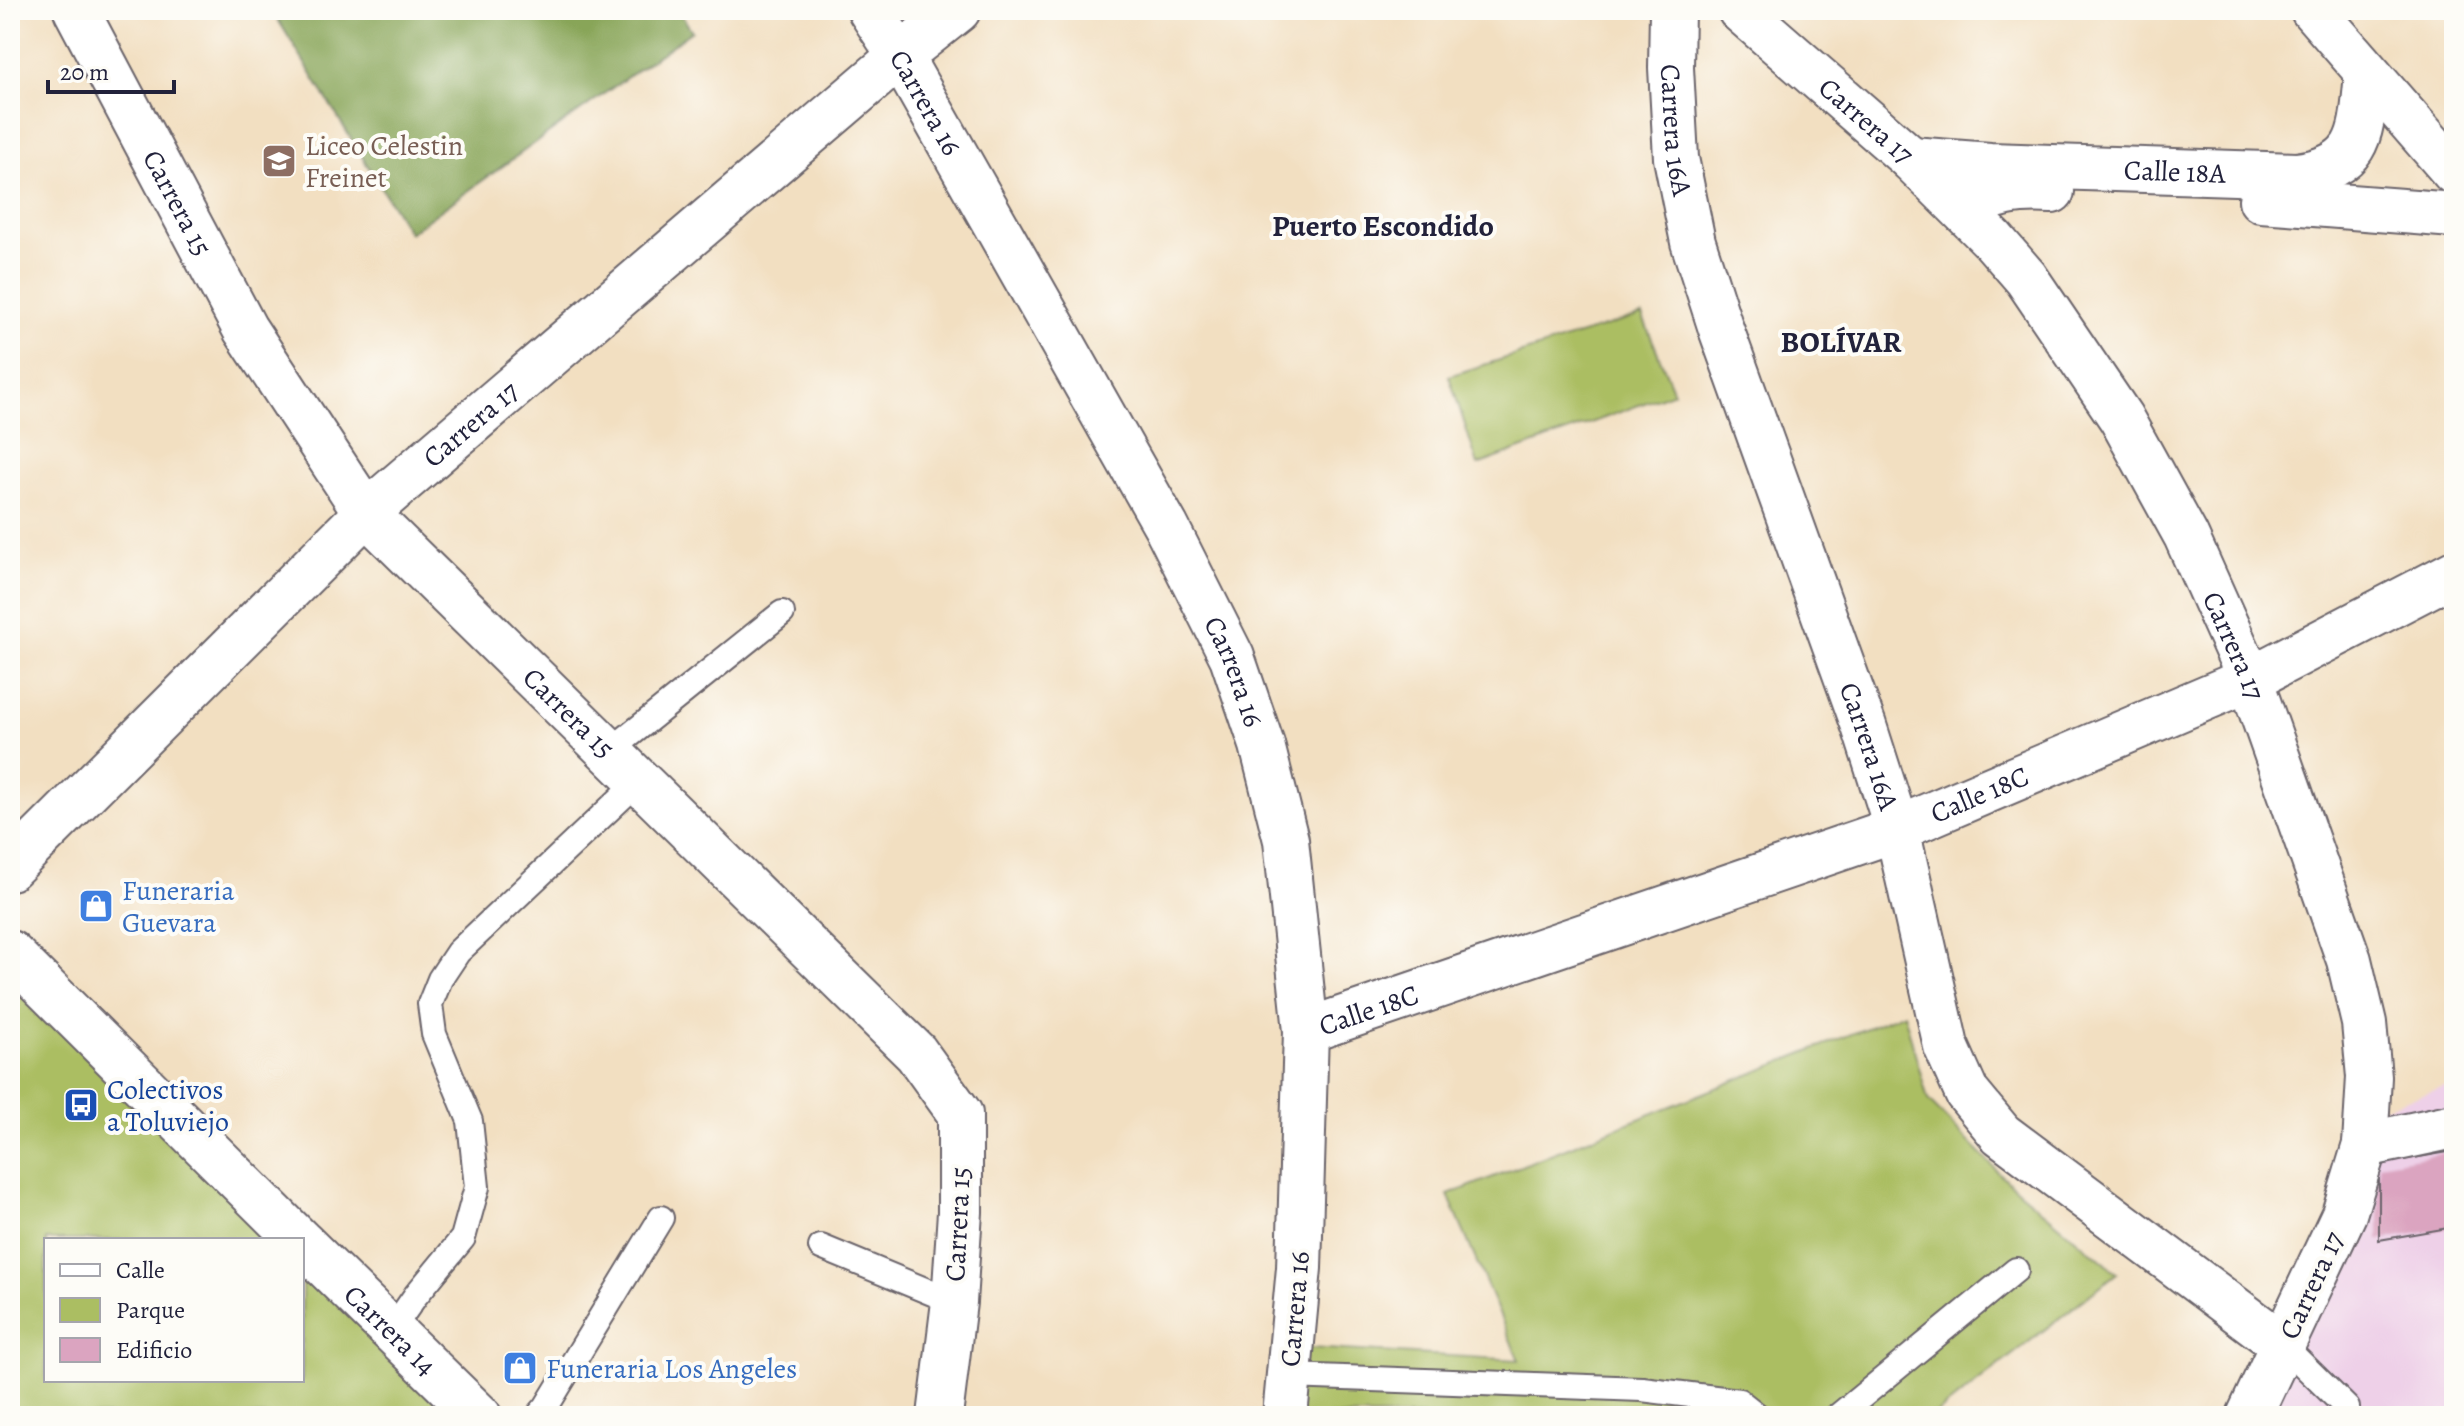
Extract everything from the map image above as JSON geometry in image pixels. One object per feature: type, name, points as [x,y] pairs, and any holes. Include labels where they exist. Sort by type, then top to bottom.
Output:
[{"type":"street","name":"Carrera 15","points":[[76,10],[245,329],[366,513],[916,1053],[960,1114],[960,1212],[954,1302],[940,1416]]},
{"type":"street","name":"Carrera 16","points":[[870,10],[900,56],[1166,526],[1232,657],[1262,745],[1286,840],[1306,1031],[1299,1268],[1287,1396]]},
{"type":"street","name":"Carrera 17","points":[[10,868],[366,513],[900,56],[958,10]]},
{"type":"street","name":"Carrera 16A","points":[[1672,10],[1671,68],[1676,158],[1693,242],[1721,329],[1864,726],[1897,829],[1946,1046],[1967,1093],[2001,1134],[2283,1345]]},
{"type":"street","name":"Carrera 17","points":[[1740,10],[1911,159],[2026,278],[2121,418],[2186,536],[2250,679],[2349,960],[2364,1023],[2369,1077],[2365,1145],[2344,1214],[2249,1416]]},
{"type":"street","points":[[2313,10],[2454,172]]},
{"type":"street","name":"Calle 18A","points":[[1911,159],[2296,175],[2318,172],[2338,165],[2361,131],[2367,74]]},
{"type":"street","name":"Calle 18A","points":[[1965,212],[1980,201],[2021,190],[2305,201],[2454,215]]},
{"type":"street","name":"Calle 18C","points":[[1306,1031],[1897,829],[2250,679],[2454,573]]},
{"type":"street","name":"Carrera 14","points":[[10,953],[296,1238]]},
{"type":"street","points":[[2365,1145],[2454,1126]]},
{"type":"street","name":"Carrera 14","points":[[304,1246],[479,1416]]},
{"type":"lane","points":[[391,1331],[463,1238],[477,1187],[470,1121],[434,1034],[430,1004],[440,979],[458,952],[624,766],[782,613]]},
{"type":"lane","points":[[538,1416],[661,1218]]},
{"type":"lane","points":[[821,1247],[954,1302]]},
{"type":"lane","points":[[1838,1416],[2016,1270]]},
{"type":"lane","points":[[2283,1345],[2347,1408],[2347,1416]]},
{"type":"lane","points":[[1287,1396],[1642,1389],[1739,1401],[1758,1416]]},
{"type":"shaded area","points":[[2454,1084],[2454,1416],[2272,1416],[2383,1107]]},
{"type":"green space","points":[[272,10],[678,10],[692,31],[409,233]]},
{"type":"green space","points":[[1642,315],[1674,392],[1478,465],[1449,376]]},
{"type":"green space","points":[[10,951],[297,1238],[44,1238],[44,1382],[304,1382],[304,1245],[478,1416],[10,1416]]},
{"type":"green space","points":[[1904,1013],[1928,1100],[2007,1181],[2117,1273],[1934,1416],[1285,1416],[1292,1347],[1519,1360],[1448,1195]]},
{"type":"building","points":[[2454,1151],[2454,1227],[2379,1240],[2379,1164]]},
{"type":"place","name":"Liceo Celestin Freinet","points":[[279,161]]},
{"type":"place","name":"Funeraria Guevara","points":[[96,906]]},
{"type":"place","name":"Colectivos a Toluviejo","points":[[81,1105]]},
{"type":"place","name":"Funeraria Los Angeles","points":[[520,1368]]},
{"type":"district","name":"Puerto Escondido","points":[[1383,226]]},
{"type":"district","name":"BOLÍVAR","points":[[1841,342]]}]
